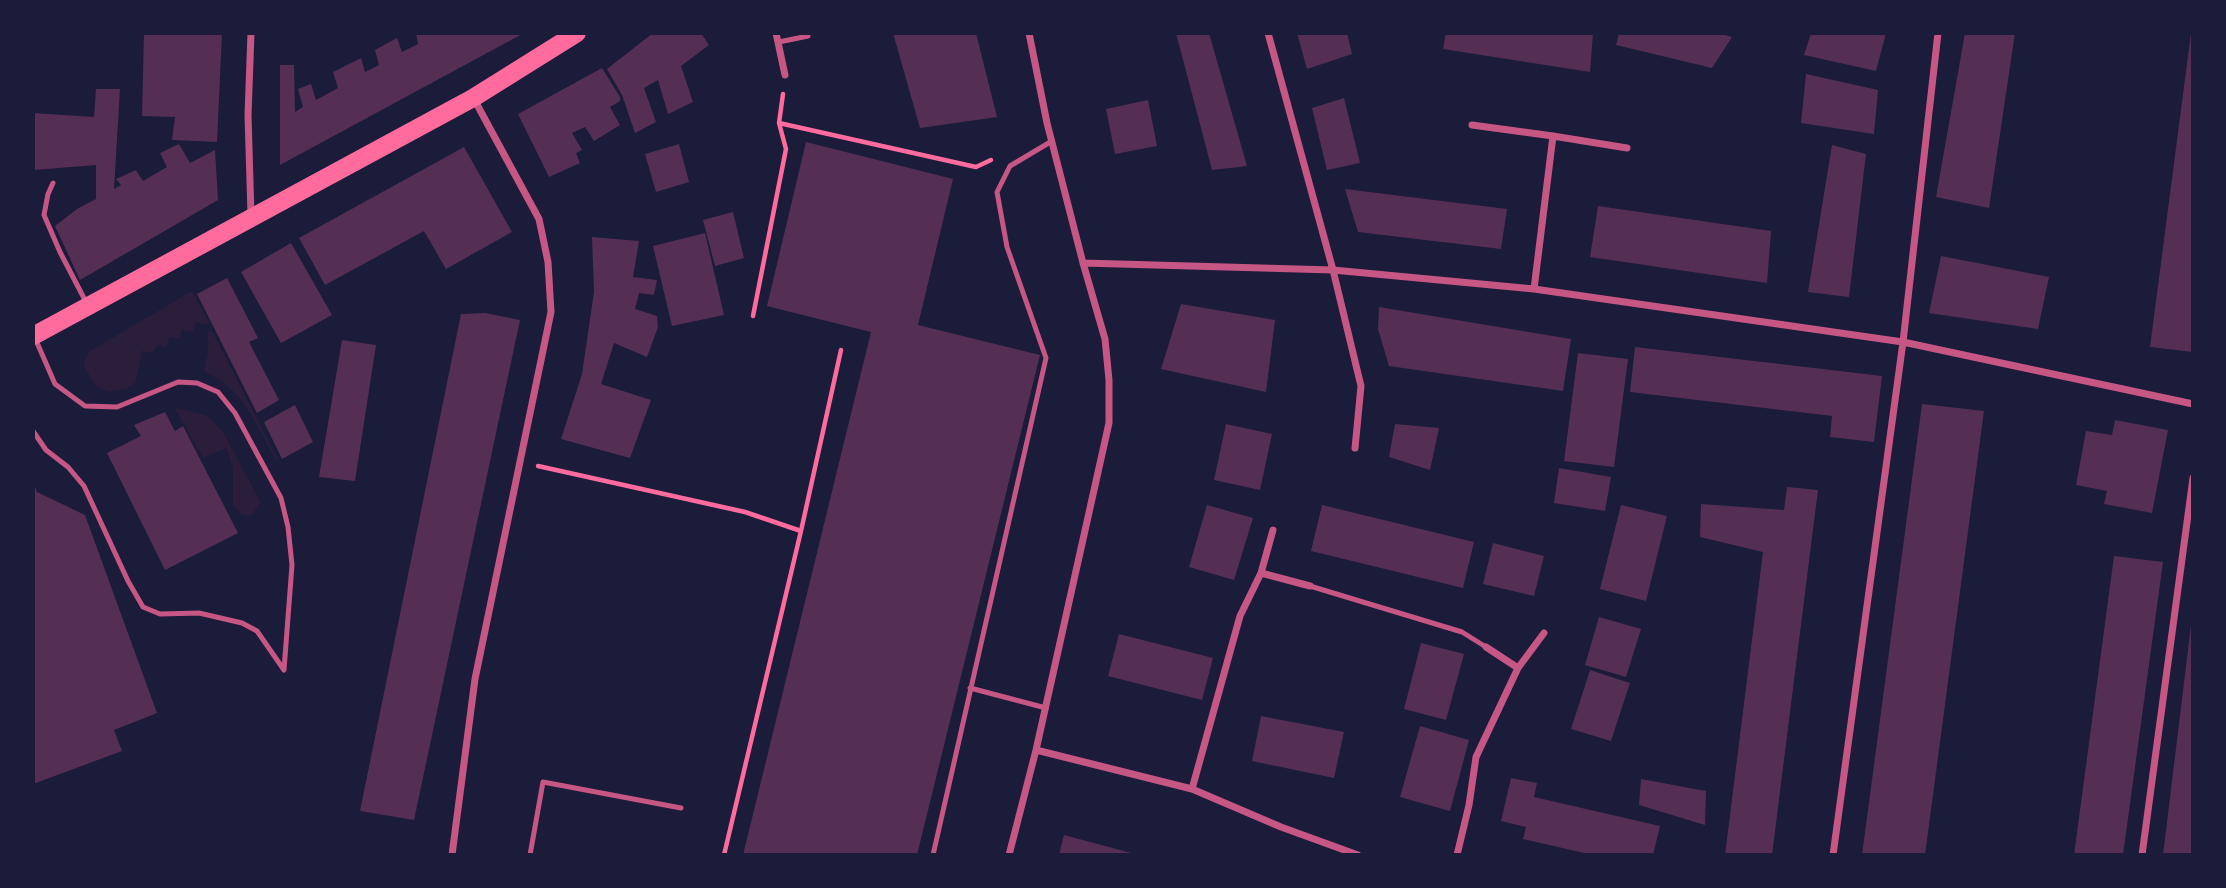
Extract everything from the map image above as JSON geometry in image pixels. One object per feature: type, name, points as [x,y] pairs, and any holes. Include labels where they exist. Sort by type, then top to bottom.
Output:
[{"type":"main road","points":[[34,335],[473,98],[577,33]]},
{"type":"street","points":[[251,33],[248,115],[251,220]]},
{"type":"street","points":[[776,33],[785,75]]},
{"type":"street","points":[[1009,855],[1046,708],[1109,423],[1110,380],[1105,339],[1052,141],[1029,33]]},
{"type":"street","points":[[1268,33],[1333,270],[1361,386],[1355,448]]},
{"type":"street","points":[[1833,855],[1903,341],[1938,33]]},
{"type":"street","points":[[453,855],[475,679],[551,312],[548,262],[539,219],[473,98]]},
{"type":"street","points":[[1472,125],[1627,148]]},
{"type":"street","points":[[1534,289],[1553,136]]},
{"type":"street","points":[[1083,262],[1333,270],[1534,289],[1903,341],[2193,404]]},
{"type":"street","points":[[2142,855],[2193,478]]},
{"type":"street","points":[[1192,789],[1240,616],[1261,573],[1273,530]]},
{"type":"street","points":[[1261,573],[1310,586]]},
{"type":"street","points":[[1457,855],[1469,805],[1476,757],[1518,668],[1544,633]]},
{"type":"street","points":[[1486,647],[1518,668]]},
{"type":"street","points":[[1036,750],[1192,789],[1281,827],[1358,855]]},
{"type":"lane","points":[[779,43],[808,36]]},
{"type":"lane","points":[[933,855],[1046,358],[1007,247],[997,192],[1010,166],[1052,141]]},
{"type":"lane","points":[[53,183],[44,215],[60,253],[89,307]]},
{"type":"lane","points":[[33,431],[46,450],[68,467],[84,486],[128,582],[143,607],[160,614],[198,613],[242,623],[257,631],[284,670],[292,565],[288,527],[281,498],[235,413],[218,392],[197,383],[178,382],[117,407],[85,406],[55,384],[34,335]]},
{"type":"lane","points":[[1310,586],[1462,632],[1486,647]]},
{"type":"lane","points":[[970,688],[1046,708]]},
{"type":"lane","points":[[530,855],[543,782],[681,808]]},
{"type":"path","points":[[753,316],[786,149],[779,123],[785,75]]},
{"type":"path","points":[[779,123],[976,167],[999,156]]},
{"type":"path","points":[[724,855],[841,350]]},
{"type":"path","points":[[520,462],[745,512],[801,531]]},
{"type":"shaded area","points":[[192,291],[209,322],[206,325],[196,322],[193,332],[182,330],[179,339],[170,337],[166,347],[157,345],[153,353],[142,351],[136,382],[127,389],[108,392],[96,386],[84,367],[90,351]]},
{"type":"shaded area","points":[[211,329],[277,462],[239,397],[224,383],[204,371],[208,333]]},
{"type":"shaded area","points":[[174,407],[208,416],[223,432],[261,503],[251,516],[241,514],[233,506],[233,468],[226,448],[203,458]]},
{"type":"building","points":[[144,33],[222,33],[217,142],[172,140],[175,117],[142,116]]},
{"type":"building","points":[[416,33],[524,33],[280,165],[280,65],[294,65],[295,112],[303,107],[298,89],[311,84],[316,100],[338,88],[333,72],[361,58],[365,72],[379,65],[375,50],[397,38],[402,52],[418,44]]},
{"type":"building","points":[[653,33],[701,33],[709,45],[681,66],[693,102],[668,114],[658,80],[644,88],[656,122],[635,133],[622,95],[607,69]]},
{"type":"building","points":[[893,33],[976,33],[997,117],[920,128]]},
{"type":"building","points":[[1176,33],[1209,33],[1247,166],[1212,170]]},
{"type":"building","points":[[1297,33],[1347,33],[1352,54],[1307,69]]},
{"type":"building","points":[[1446,33],[1593,33],[1590,72],[1443,49]]},
{"type":"building","points":[[1619,33],[1718,33],[1732,37],[1712,68],[1616,45]]},
{"type":"building","points":[[1811,33],[1886,33],[1876,71],[1804,55]]},
{"type":"building","points":[[1965,33],[2015,33],[1989,208],[1936,197]]},
{"type":"building","points":[[2193,33],[2193,352],[2150,347]]},
{"type":"building","points":[[602,68],[620,97],[620,101],[610,107],[620,125],[594,141],[585,127],[572,133],[582,150],[576,153],[580,163],[549,177],[518,114]]},
{"type":"building","points":[[1806,74],[1878,90],[1874,134],[1801,123]]},
{"type":"building","points":[[96,89],[120,89],[114,189],[121,185],[116,179],[136,170],[143,181],[167,167],[160,153],[179,144],[190,163],[215,150],[218,200],[80,280],[55,226],[96,199],[96,165],[34,170],[33,113],[94,117]]},
{"type":"building","points":[[1344,98],[1360,163],[1327,170],[1312,108]]},
{"type":"building","points":[[1148,100],[1157,146],[1115,154],[1106,109]]},
{"type":"building","points":[[806,142],[953,179],[918,325],[1040,355],[917,855],[743,855],[871,332],[767,306]]},
{"type":"building","points":[[679,144],[689,182],[656,192],[645,154]]},
{"type":"building","points":[[1832,145],[1866,154],[1849,297],[1808,292]]},
{"type":"building","points":[[464,147],[512,232],[446,269],[424,231],[325,285],[299,238]]},
{"type":"building","points":[[1345,189],[1507,209],[1501,249],[1358,232]]},
{"type":"building","points":[[1598,206],[1771,231],[1767,283],[1590,257]]},
{"type":"building","points":[[733,212],[744,258],[715,266],[703,220]]},
{"type":"building","points":[[705,233],[724,315],[672,326],[653,246]]},
{"type":"building","points":[[592,237],[639,241],[633,277],[657,280],[654,295],[639,293],[635,309],[657,316],[658,327],[647,357],[614,343],[601,384],[651,400],[630,458],[561,439],[582,374],[594,292]]},
{"type":"building","points":[[291,243],[332,315],[281,343],[241,272]]},
{"type":"building","points":[[1941,256],[2049,277],[2038,329],[1929,313]]},
{"type":"building","points":[[227,278],[258,338],[249,342],[279,400],[257,413],[197,294]]},
{"type":"building","points":[[1181,304],[1275,320],[1266,392],[1161,369]]},
{"type":"building","points":[[1379,307],[1571,339],[1563,391],[1389,366],[1378,329]]},
{"type":"building","points":[[485,313],[520,320],[414,820],[360,811],[461,314]]},
{"type":"building","points":[[342,340],[376,345],[355,481],[319,477]]},
{"type":"building","points":[[1635,347],[1882,376],[1874,442],[1830,437],[1832,416],[1630,392]]},
{"type":"building","points":[[1578,353],[1628,359],[1614,467],[1564,461]]},
{"type":"building","points":[[1922,404],[1984,411],[1925,855],[1862,855]]},
{"type":"building","points":[[295,405],[313,442],[282,459],[264,422]]},
{"type":"building","points":[[165,412],[175,431],[183,426],[238,533],[165,570],[107,453],[141,436],[134,425]]},
{"type":"building","points":[[2115,420],[2168,430],[2152,513],[2104,504],[2107,491],[2076,485],[2086,431],[2112,435]]},
{"type":"building","points":[[1226,424],[1272,434],[1260,490],[1214,480]]},
{"type":"building","points":[[1395,424],[1439,428],[1430,470],[1389,457]]},
{"type":"building","points":[[1559,468],[1611,477],[1605,511],[1554,503]]},
{"type":"building","points":[[33,481],[37,492],[85,515],[157,713],[114,730],[122,751],[33,784]]},
{"type":"building","points":[[1787,487],[1818,490],[1772,855],[1725,855],[1763,552],[1700,537],[1701,504],[1784,510]]},
{"type":"building","points":[[1207,505],[1253,518],[1234,580],[1189,567]]},
{"type":"building","points":[[1322,505],[1474,542],[1463,588],[1311,551]]},
{"type":"building","points":[[1621,505],[1667,516],[1646,601],[1600,589]]},
{"type":"building","points":[[1493,543],[1544,556],[1534,596],[1483,584]]},
{"type":"building","points":[[2114,556],[2163,562],[2123,855],[2074,855]]},
{"type":"building","points":[[1599,617],[1641,629],[1626,677],[1585,665]]},
{"type":"building","points":[[2191,625],[2193,855],[2163,855]]},
{"type":"building","points":[[1119,634],[1213,658],[1202,700],[1108,676]]},
{"type":"building","points":[[1421,643],[1464,654],[1446,720],[1404,709]]},
{"type":"building","points":[[1590,670],[1630,683],[1611,741],[1571,729]]},
{"type":"building","points":[[1261,716],[1344,732],[1334,778],[1252,761]]},
{"type":"building","points":[[1420,726],[1469,740],[1450,811],[1400,797]]},
{"type":"building","points":[[1511,778],[1537,783],[1534,797],[1660,826],[1653,855],[1593,855],[1523,839],[1526,827],[1501,821]]},
{"type":"building","points":[[1641,779],[1706,791],[1705,825],[1639,805]]},
{"type":"building","points":[[1064,835],[1135,854],[1135,855],[1059,855]]}]
